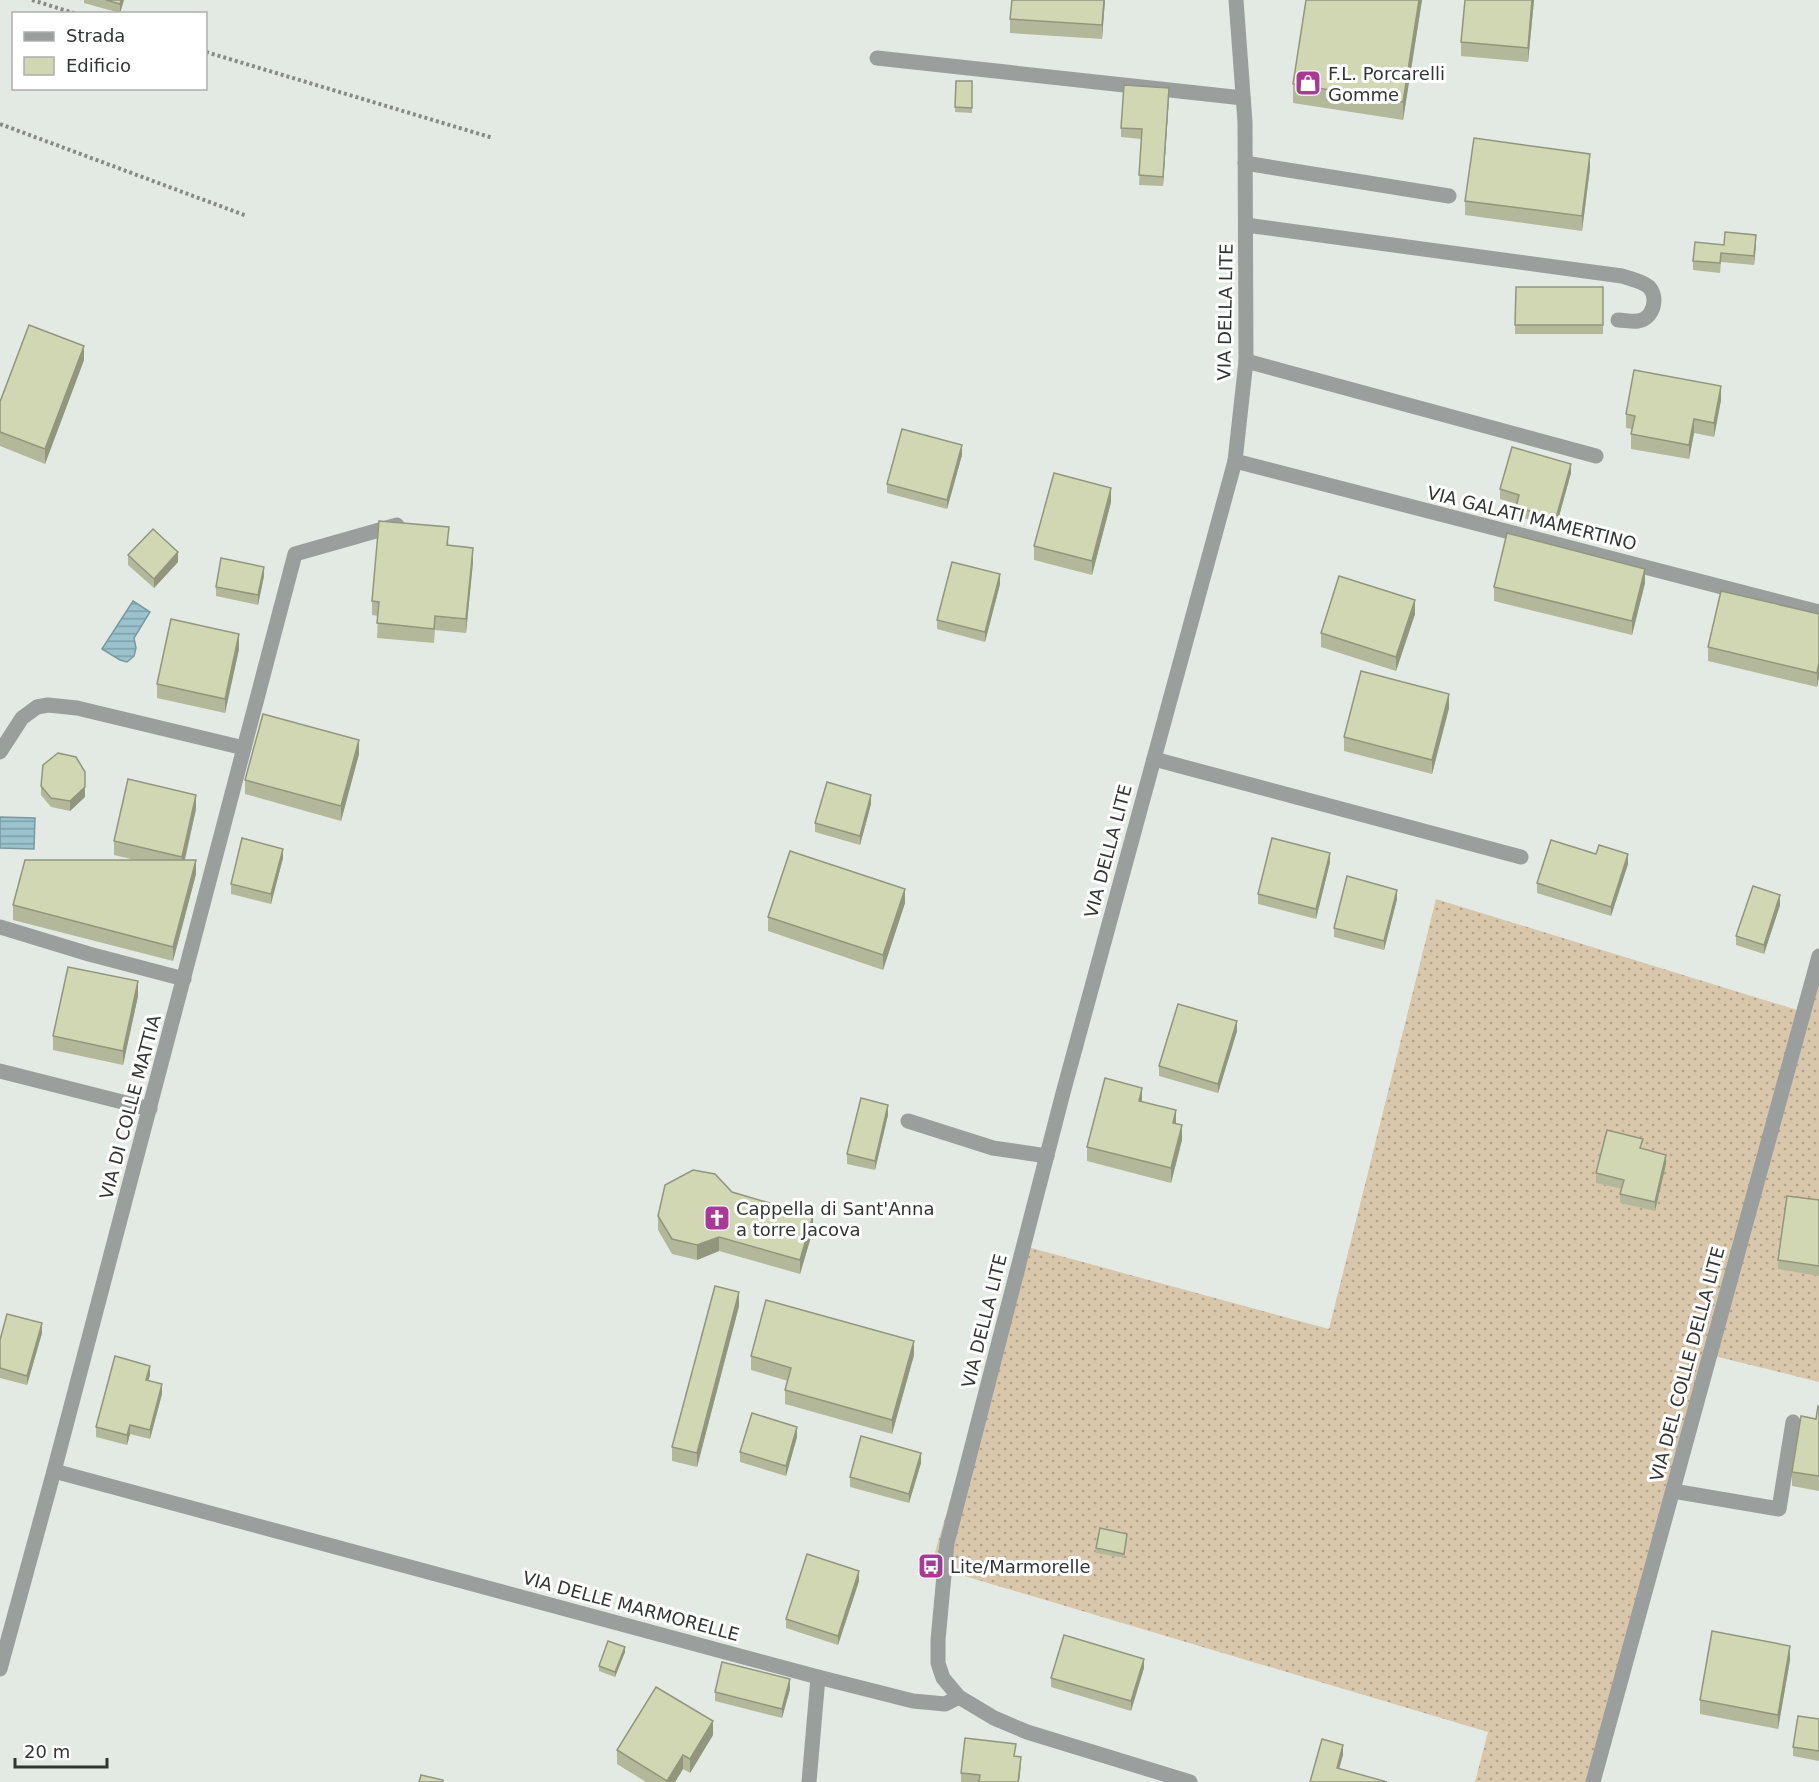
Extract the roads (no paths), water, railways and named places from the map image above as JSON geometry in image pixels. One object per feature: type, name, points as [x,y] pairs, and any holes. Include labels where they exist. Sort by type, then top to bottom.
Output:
[{"type":"street","name":"VIA DELLA LITE","points":[[959,1696],[943,1678],[938,1663],[947,1543],[1047,1156],[1235,461],[1246,361],[1245,163],[1236,0]]},
{"type":"street","points":[[877,58],[1243,98]]},
{"type":"street","points":[[1245,163],[1449,196]]},
{"type":"street","points":[[1246,225],[1622,276],[1641,282],[1651,289],[1654,298],[1653,308],[1648,317],[1638,321],[1618,320]]},
{"type":"street","points":[[1246,361],[1596,456]]},
{"type":"street","name":"VIA GALATI MAMERTINO","points":[[1235,461],[1819,612]]},
{"type":"street","name":"VIA DI COLLE MATTIA","points":[[0,1669],[295,554],[397,525]]},
{"type":"street","points":[[0,752],[22,718],[37,707],[48,705],[77,708],[244,748]]},
{"type":"street","points":[[1154,759],[1521,857]]},
{"type":"street","points":[[0,927],[184,979]]},
{"type":"street","name":"VIA DEL COLLE DELLA LITE","points":[[1593,1782],[1819,956]]},
{"type":"street","points":[[0,1071],[150,1109]]},
{"type":"street","points":[[908,1121],[993,1148],[1047,1156]]},
{"type":"street","points":[[1673,1491],[1779,1509],[1793,1422]]},
{"type":"street","name":"VIA DELLE MARMORELLE","points":[[54,1471],[913,1701],[945,1704],[959,1696]]},
{"type":"street","points":[[809,1782],[818,1677]]},
{"type":"street","points":[[959,1696],[994,1718],[1028,1732],[1190,1782]]},
{"type":"water","points":[[133,601],[150,612],[134,638],[136,648],[134,656],[127,662],[102,649]]},
{"type":"water","points":[[0,817],[35,818],[34,849],[0,848]]},
{"type":"place","name":"F.L. Porcarelli Gomme","points":[[1308,83]]},
{"type":"place","name":"Cappella di Sant'Anna a torre Jacova","points":[[717,1218]]},
{"type":"place","name":"Lite/Marmorelle","points":[[931,1566]]}]
